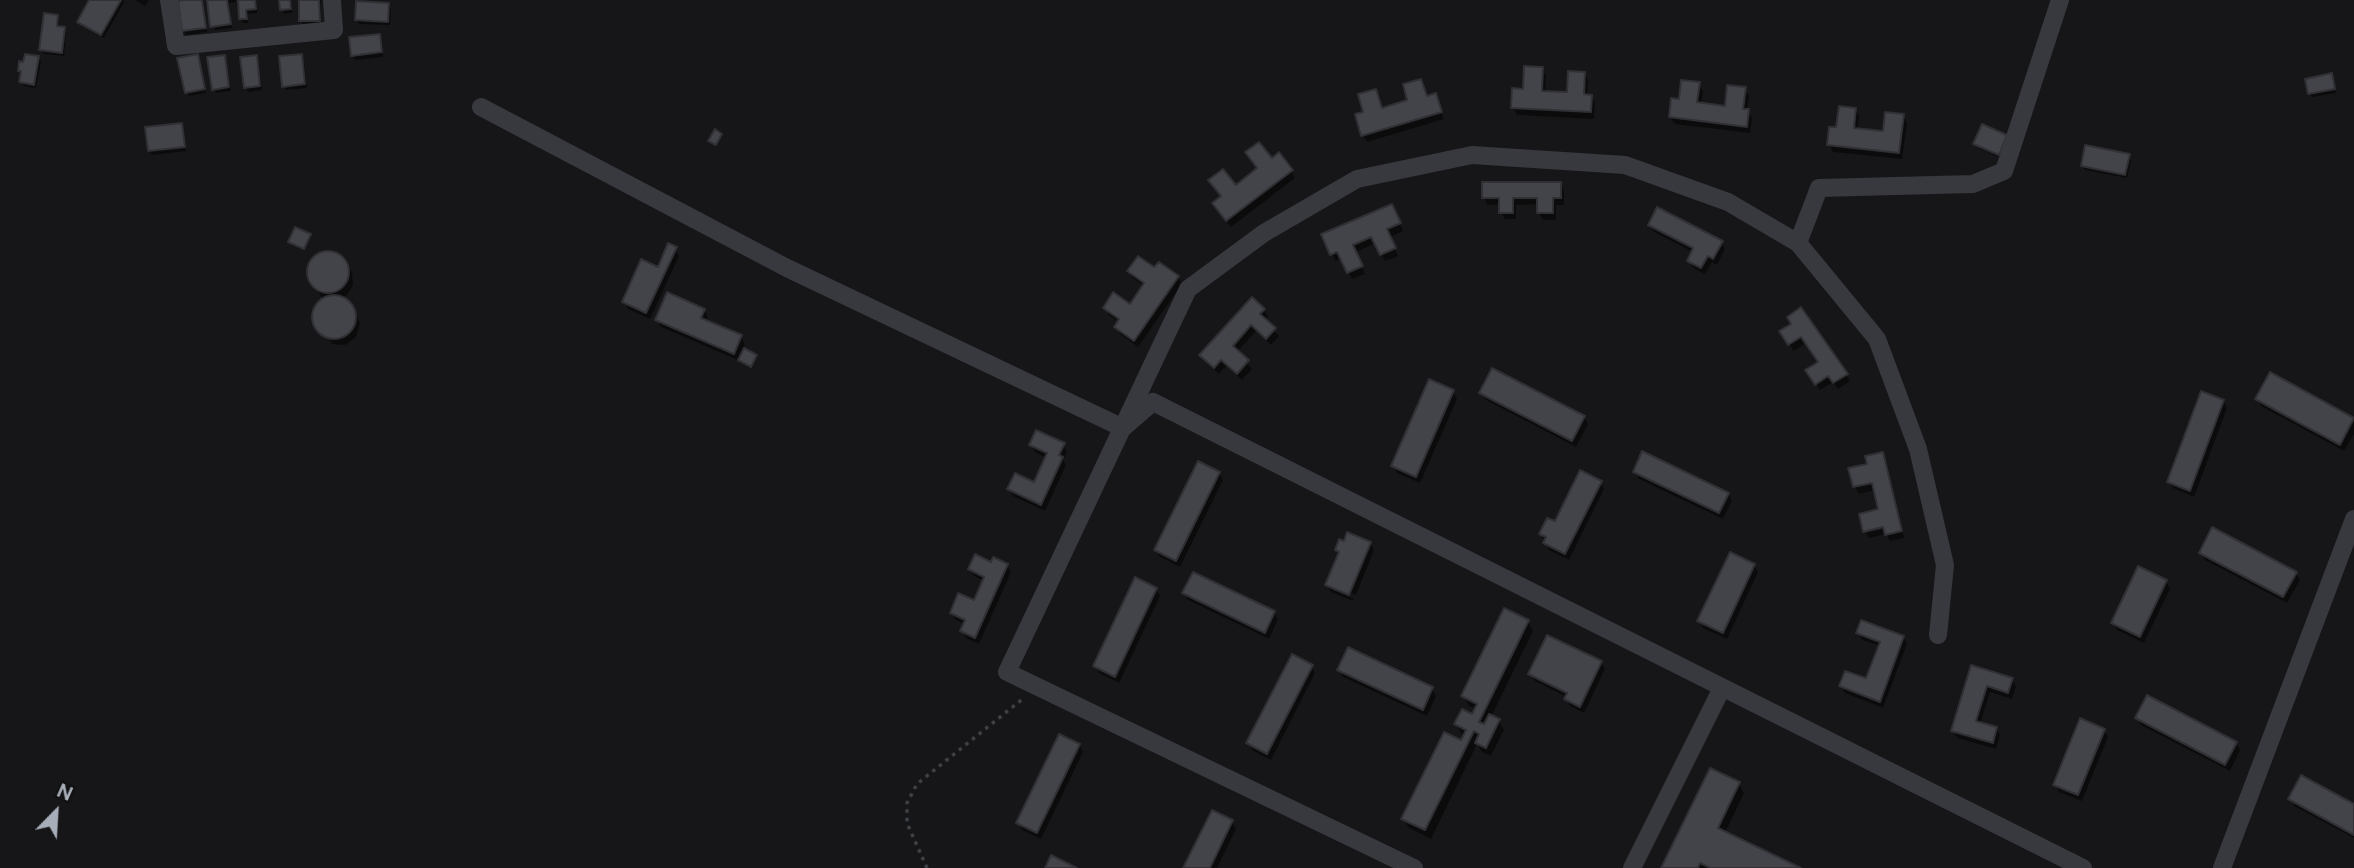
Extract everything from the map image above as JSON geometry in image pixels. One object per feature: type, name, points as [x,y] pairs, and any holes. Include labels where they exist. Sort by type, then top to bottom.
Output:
[{"type":"street","points":[[169,0],[176,46],[334,30],[332,0]]},
{"type":"street","points":[[1798,243],[1819,188],[1973,184],[2004,171],[2060,0]]},
{"type":"street","points":[[481,107],[787,268],[1123,428]]},
{"type":"street","points":[[1413,868],[1007,672],[1188,289],[1264,233],[1357,178],[1472,155],[1625,165],[1728,202],[1798,243],[1877,339],[1918,450],[1944,565],[1938,635]]},
{"type":"street","points":[[1123,428],[1153,402],[2083,868]]},
{"type":"street","points":[[2222,868],[2354,519]]},
{"type":"street","points":[[1632,868],[1722,688]]},
{"type":"path","points":[[927,868],[907,823],[907,803],[917,784],[1038,687]]},
{"type":"building","points":[[89,0],[121,0],[101,35],[77,22]]},
{"type":"building","points":[[202,0],[206,28],[182,31],[178,1]]},
{"type":"building","points":[[207,0],[227,0],[231,24],[210,27]]},
{"type":"building","points":[[238,0],[255,0],[256,9],[246,10],[247,19],[239,19]]},
{"type":"building","points":[[279,0],[290,0],[291,9],[280,10]]},
{"type":"building","points":[[299,0],[319,0],[320,21],[299,21]]},
{"type":"building","points":[[356,1],[389,3],[388,22],[355,20]]},
{"type":"building","points":[[44,13],[58,15],[57,26],[65,27],[62,53],[39,50]]},
{"type":"building","points":[[380,34],[382,52],[351,56],[349,37]]},
{"type":"building","points":[[25,54],[39,56],[34,85],[19,82],[19,61],[23,62]]},
{"type":"building","points":[[198,54],[205,89],[185,93],[177,58]]},
{"type":"building","points":[[302,54],[305,84],[282,87],[279,56]]},
{"type":"building","points":[[225,55],[229,87],[212,90],[207,57]]},
{"type":"building","points":[[257,55],[260,86],[244,88],[240,57]]},
{"type":"building","points":[[1524,66],[1543,67],[1542,91],[1567,92],[1568,71],[1585,72],[1584,94],[1592,95],[1591,112],[1511,108],[1512,88],[1523,89]]},
{"type":"building","points":[[2332,73],[2335,89],[2308,94],[2305,79]]},
{"type":"building","points":[[1421,79],[1427,96],[1436,93],[1442,112],[1361,136],[1355,114],[1363,112],[1358,94],[1376,89],[1382,108],[1407,100],[1403,84]]},
{"type":"building","points":[[1681,80],[1700,82],[1697,102],[1725,106],[1727,85],[1746,87],[1743,109],[1749,109],[1747,127],[1669,117],[1671,98],[1679,99]]},
{"type":"building","points":[[1839,106],[1856,108],[1854,128],[1883,131],[1885,112],[1904,114],[1899,153],[1827,145],[1829,127],[1836,127]]},
{"type":"building","points":[[182,123],[185,147],[148,151],[145,127]]},
{"type":"building","points":[[1982,124],[2007,135],[1999,155],[1973,144]]},
{"type":"building","points":[[715,129],[722,134],[716,145],[708,141]]},
{"type":"building","points":[[1259,142],[1272,158],[1279,152],[1293,170],[1226,221],[1212,203],[1221,196],[1208,180],[1223,169],[1236,185],[1257,168],[1245,152]]},
{"type":"building","points":[[2085,145],[2130,154],[2125,175],[2081,166]]},
{"type":"building","points":[[1482,182],[1561,182],[1561,198],[1553,198],[1553,213],[1537,213],[1537,198],[1513,198],[1513,213],[1499,213],[1499,198],[1482,198]]},
{"type":"building","points":[[1392,204],[1401,223],[1387,229],[1396,248],[1380,255],[1371,237],[1353,245],[1363,266],[1347,273],[1337,252],[1330,255],[1321,234]]},
{"type":"building","points":[[1657,207],[1723,241],[1713,259],[1708,256],[1701,268],[1687,261],[1693,248],[1648,225]]},
{"type":"building","points":[[295,227],[311,234],[304,249],[288,242]]},
{"type":"building","points":[[668,243],[677,247],[646,313],[622,302],[641,259],[658,267]]},
{"type":"building","points":[[328,251],[343,257],[349,272],[343,287],[328,293],[313,287],[307,272],[313,257]]},
{"type":"building","points":[[1138,256],[1154,267],[1159,262],[1179,276],[1134,341],[1114,327],[1119,319],[1103,308],[1113,292],[1130,304],[1144,283],[1127,271]]},
{"type":"building","points":[[667,292],[705,309],[701,318],[742,335],[734,354],[655,320]]},
{"type":"building","points":[[334,295],[349,302],[356,317],[349,332],[334,339],[319,332],[312,317],[319,302]]},
{"type":"building","points":[[1252,297],[1265,309],[1260,314],[1276,328],[1266,339],[1251,325],[1233,346],[1249,360],[1237,374],[1221,360],[1214,368],[1199,355]]},
{"type":"building","points":[[1801,307],[1848,374],[1833,383],[1828,376],[1815,385],[1805,370],[1818,362],[1801,337],[1788,345],[1779,331],[1791,324],[1787,317]]},
{"type":"building","points":[[744,348],[757,355],[751,367],[738,360]]},
{"type":"building","points":[[1492,368],[1585,416],[1572,441],[1479,393]]},
{"type":"building","points":[[2270,372],[2354,418],[2340,445],[2255,399]]},
{"type":"building","points":[[1429,379],[1454,390],[1416,477],[1391,466]]},
{"type":"building","points":[[2201,391],[2224,400],[2190,491],[2167,482]]},
{"type":"building","points":[[1036,430],[1065,443],[1059,455],[1063,457],[1041,505],[1007,489],[1015,473],[1034,482],[1047,453],[1029,445]]},
{"type":"building","points":[[1642,451],[1729,493],[1719,513],[1633,472]]},
{"type":"building","points":[[1883,452],[1902,531],[1885,535],[1883,527],[1863,532],[1859,514],[1878,509],[1872,483],[1853,487],[1848,468],[1867,464],[1865,456]]},
{"type":"building","points":[[1198,461],[1220,472],[1176,561],[1154,550]]},
{"type":"building","points":[[1580,470],[1602,481],[1565,554],[1543,543],[1546,537],[1539,534],[1547,518],[1555,521]]},
{"type":"building","points":[[2212,527],[2297,572],[2283,597],[2199,553]]},
{"type":"building","points":[[1347,532],[1371,542],[1349,595],[1325,585],[1339,552],[1335,550],[1339,539],[1344,541]]},
{"type":"building","points":[[1730,552],[1755,564],[1723,633],[1697,621]]},
{"type":"building","points":[[975,554],[991,562],[993,557],[1008,564],[975,638],[960,631],[965,620],[950,613],[958,593],[974,600],[984,577],[968,569]]},
{"type":"building","points":[[2138,566],[2167,580],[2140,637],[2111,623]]},
{"type":"building","points":[[1193,572],[1275,611],[1265,633],[1182,593]]},
{"type":"building","points":[[1135,577],[1157,588],[1115,677],[1093,666]]},
{"type":"building","points":[[1504,608],[1529,620],[1479,722],[1484,724],[1489,714],[1500,719],[1486,748],[1475,743],[1479,734],[1474,731],[1425,830],[1401,819],[1444,732],[1461,740],[1466,730],[1454,724],[1462,709],[1472,714],[1477,704],[1461,696]]},
{"type":"building","points":[[1861,620],[1904,636],[1880,702],[1839,686],[1845,671],[1866,678],[1880,642],[1856,633]]},
{"type":"building","points":[[1547,635],[1602,661],[1580,707],[1564,699],[1567,693],[1528,674]]},
{"type":"building","points":[[1348,647],[1433,687],[1423,710],[1337,670]]},
{"type":"building","points":[[1292,654],[1313,665],[1267,754],[1246,743]]},
{"type":"building","points":[[1971,665],[2013,678],[2008,693],[1987,686],[1976,721],[1997,727],[1993,743],[1951,731]]},
{"type":"building","points":[[2147,695],[2237,742],[2225,765],[2135,718]]},
{"type":"building","points":[[2080,718],[2105,729],[2078,795],[2053,785]]},
{"type":"building","points":[[1059,734],[1080,744],[1037,833],[1016,823]]},
{"type":"building","points":[[1710,768],[1740,782],[1718,828],[1801,868],[1710,868],[1700,863],[1698,868],[1661,868]]},
{"type":"building","points":[[2301,775],[2354,804],[2354,835],[2288,799]]},
{"type":"building","points":[[1212,810],[1233,820],[1210,868],[1183,868]]},
{"type":"building","points":[[1051,855],[1077,868],[1045,868]]}]
